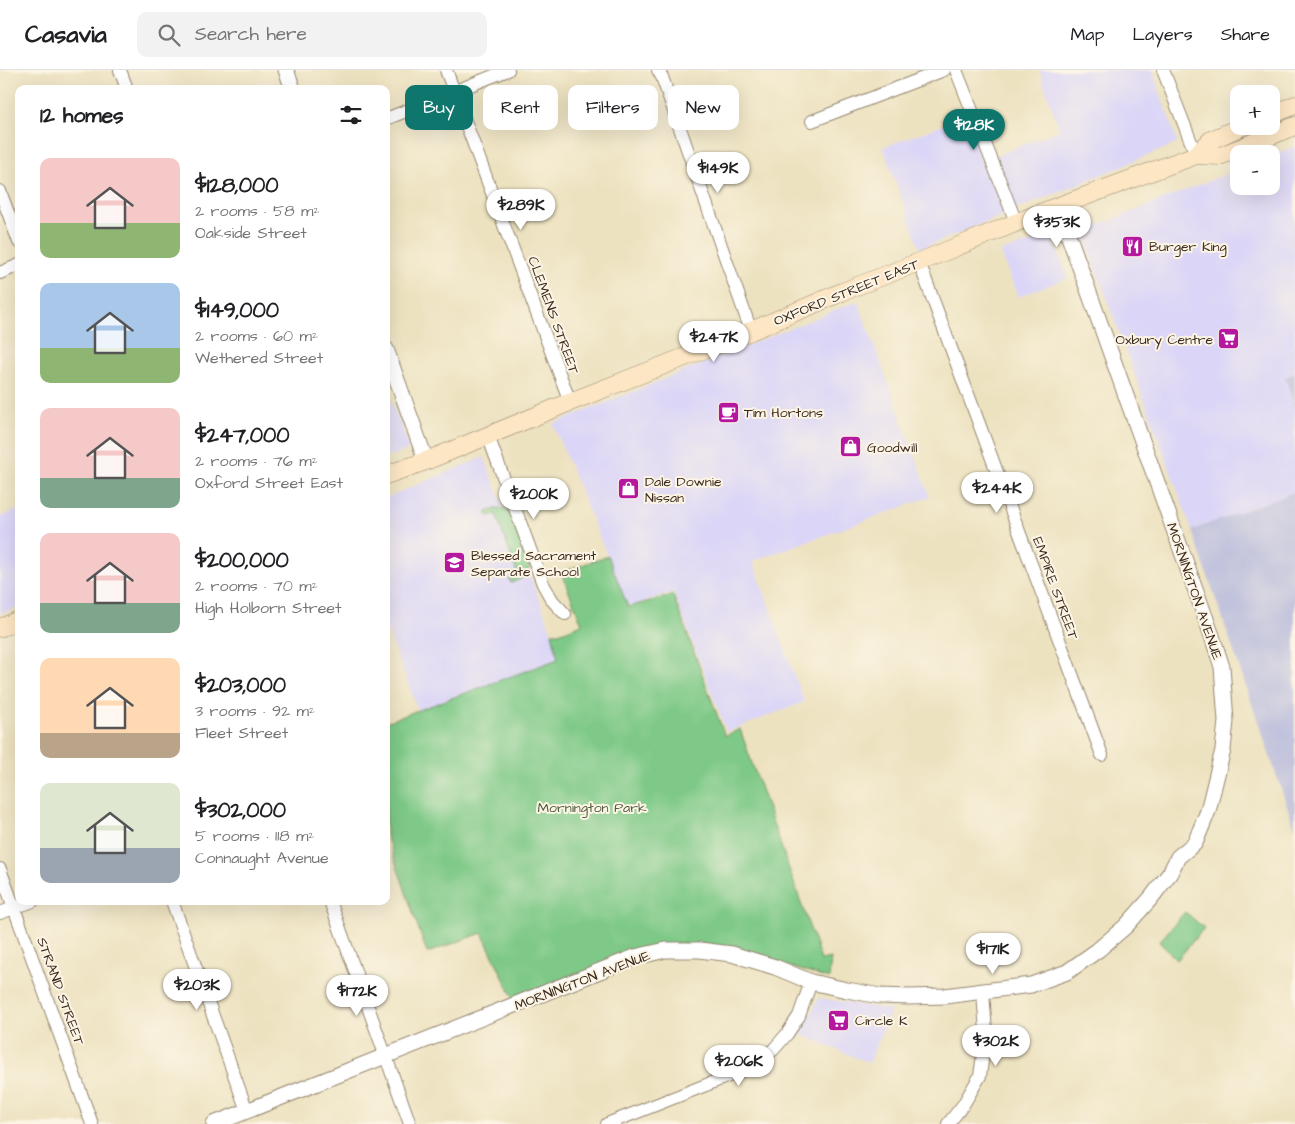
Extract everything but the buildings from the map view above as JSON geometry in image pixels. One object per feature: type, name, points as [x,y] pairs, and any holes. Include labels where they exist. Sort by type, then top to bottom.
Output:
[{"type":"main road","points":[[1280,111],[1295,105]]},
{"type":"main road","name":"OXFORD STREET EAST","points":[[390,474],[426,461],[751,331],[1016,222],[1196,155],[1220,156],[1295,126]]},
{"type":"main road","name":"OXFORD STREET EAST","points":[[1196,155],[1211,140],[1230,132]]},
{"type":"main road","points":[[0,628],[15,622]]},
{"type":"street","points":[[120,70],[126,85]]},
{"type":"street","points":[[286,70],[292,85]]},
{"type":"street","name":"CLEMENS STREET","points":[[446,70],[451,85]]},
{"type":"street","points":[[471,85],[508,70]]},
{"type":"street","points":[[658,70],[666,87],[751,331]]},
{"type":"street","points":[[812,121],[944,70]]},
{"type":"street","points":[[956,70],[1016,222]]},
{"type":"street","points":[[1163,70],[1196,155]]},
{"type":"street","points":[[390,118],[405,112]]},
{"type":"street","name":"CLEMENS STREET","points":[[468,130],[570,402]]},
{"type":"street","points":[[0,191],[15,231]]},
{"type":"street","name":"MORNINGTON AVENUE","points":[[214,1124],[635,957],[666,950],[698,950],[732,954],[811,982],[880,996],[945,996],[1031,985],[1067,972],[1098,950],[1126,926],[1170,873],[1178,857],[1195,843],[1208,811],[1223,750],[1226,721],[1222,667],[1058,206]]},
{"type":"street","name":"EMPIRE STREET","points":[[919,262],[1102,755]]},
{"type":"street","points":[[0,273],[15,267]]},
{"type":"street","points":[[390,360],[426,461]]},
{"type":"street","points":[[488,436],[543,584],[552,600],[565,614]]},
{"type":"street","name":"STRAND STREET","points":[[0,869],[92,1124]]},
{"type":"street","points":[[0,913],[22,905]]},
{"type":"street","points":[[173,905],[247,1111]]},
{"type":"street","points":[[331,905],[410,1124]]},
{"type":"street","points":[[606,1124],[754,1065],[774,1049],[787,1034],[799,1016],[811,982]]},
{"type":"street","points":[[948,1124],[963,1105],[980,1076],[986,1032],[983,992]]},
{"type":"shaded area","points":[[1039,70],[1152,70],[1178,143],[920,249],[883,147],[970,115],[982,164],[996,156],[1060,130]]},
{"type":"shaded area","points":[[1295,146],[1295,373],[1285,377],[1295,407],[1295,492],[1192,530],[1082,232],[1230,173],[1230,195],[1280,195],[1280,152]]},
{"type":"shaded area","points":[[1051,236],[1068,278],[1018,297],[1000,252]]},
{"type":"shaded area","points":[[858,301],[930,497],[753,561],[804,702],[727,732],[673,592],[628,607],[553,424]]},
{"type":"shaded area","points":[[1295,373],[1295,407],[1285,377]]},
{"type":"shaded area","points":[[390,398],[410,449],[390,456]]},
{"type":"shaded area","name":"Blessed Sacrament Separate School","points":[[484,457],[552,633],[558,659],[418,710],[390,637],[390,496]]},
{"type":"shaded area","points":[[1295,492],[1295,829],[1192,530]]},
{"type":"shaded area","points":[[15,511],[15,608],[0,614],[0,517]]},
{"type":"shaded area","points":[[819,998],[891,1010],[869,1063],[800,1034]]},
{"type":"green space","points":[[499,508],[506,509],[511,514],[530,565],[524,577],[511,583],[509,579],[518,576],[496,514],[488,516],[486,512]]},
{"type":"green space","name":"Mornington Park","points":[[608,556],[628,607],[673,595],[725,736],[740,729],[821,960],[831,958],[829,979],[730,948],[706,943],[514,1000],[482,933],[427,953],[390,847],[390,721],[558,659],[552,633],[559,633],[582,624],[561,572]]},
{"type":"green space","points":[[1185,912],[1204,928],[1177,960],[1159,942]]},
{"type":"place","name":"Burger King","points":[[1133,246]]},
{"type":"place","name":"Oxbury Centre","points":[[1229,339]]},
{"type":"place","name":"Tim Hortons","points":[[728,412]]},
{"type":"place","name":"Goodwill","points":[[851,447]]},
{"type":"place","name":"Dale Downie Nissan","points":[[629,489]]},
{"type":"place","name":"Blessed Sacrament Separate School","points":[[455,563]]},
{"type":"place","name":"Circle K","points":[[839,1020]]}]
